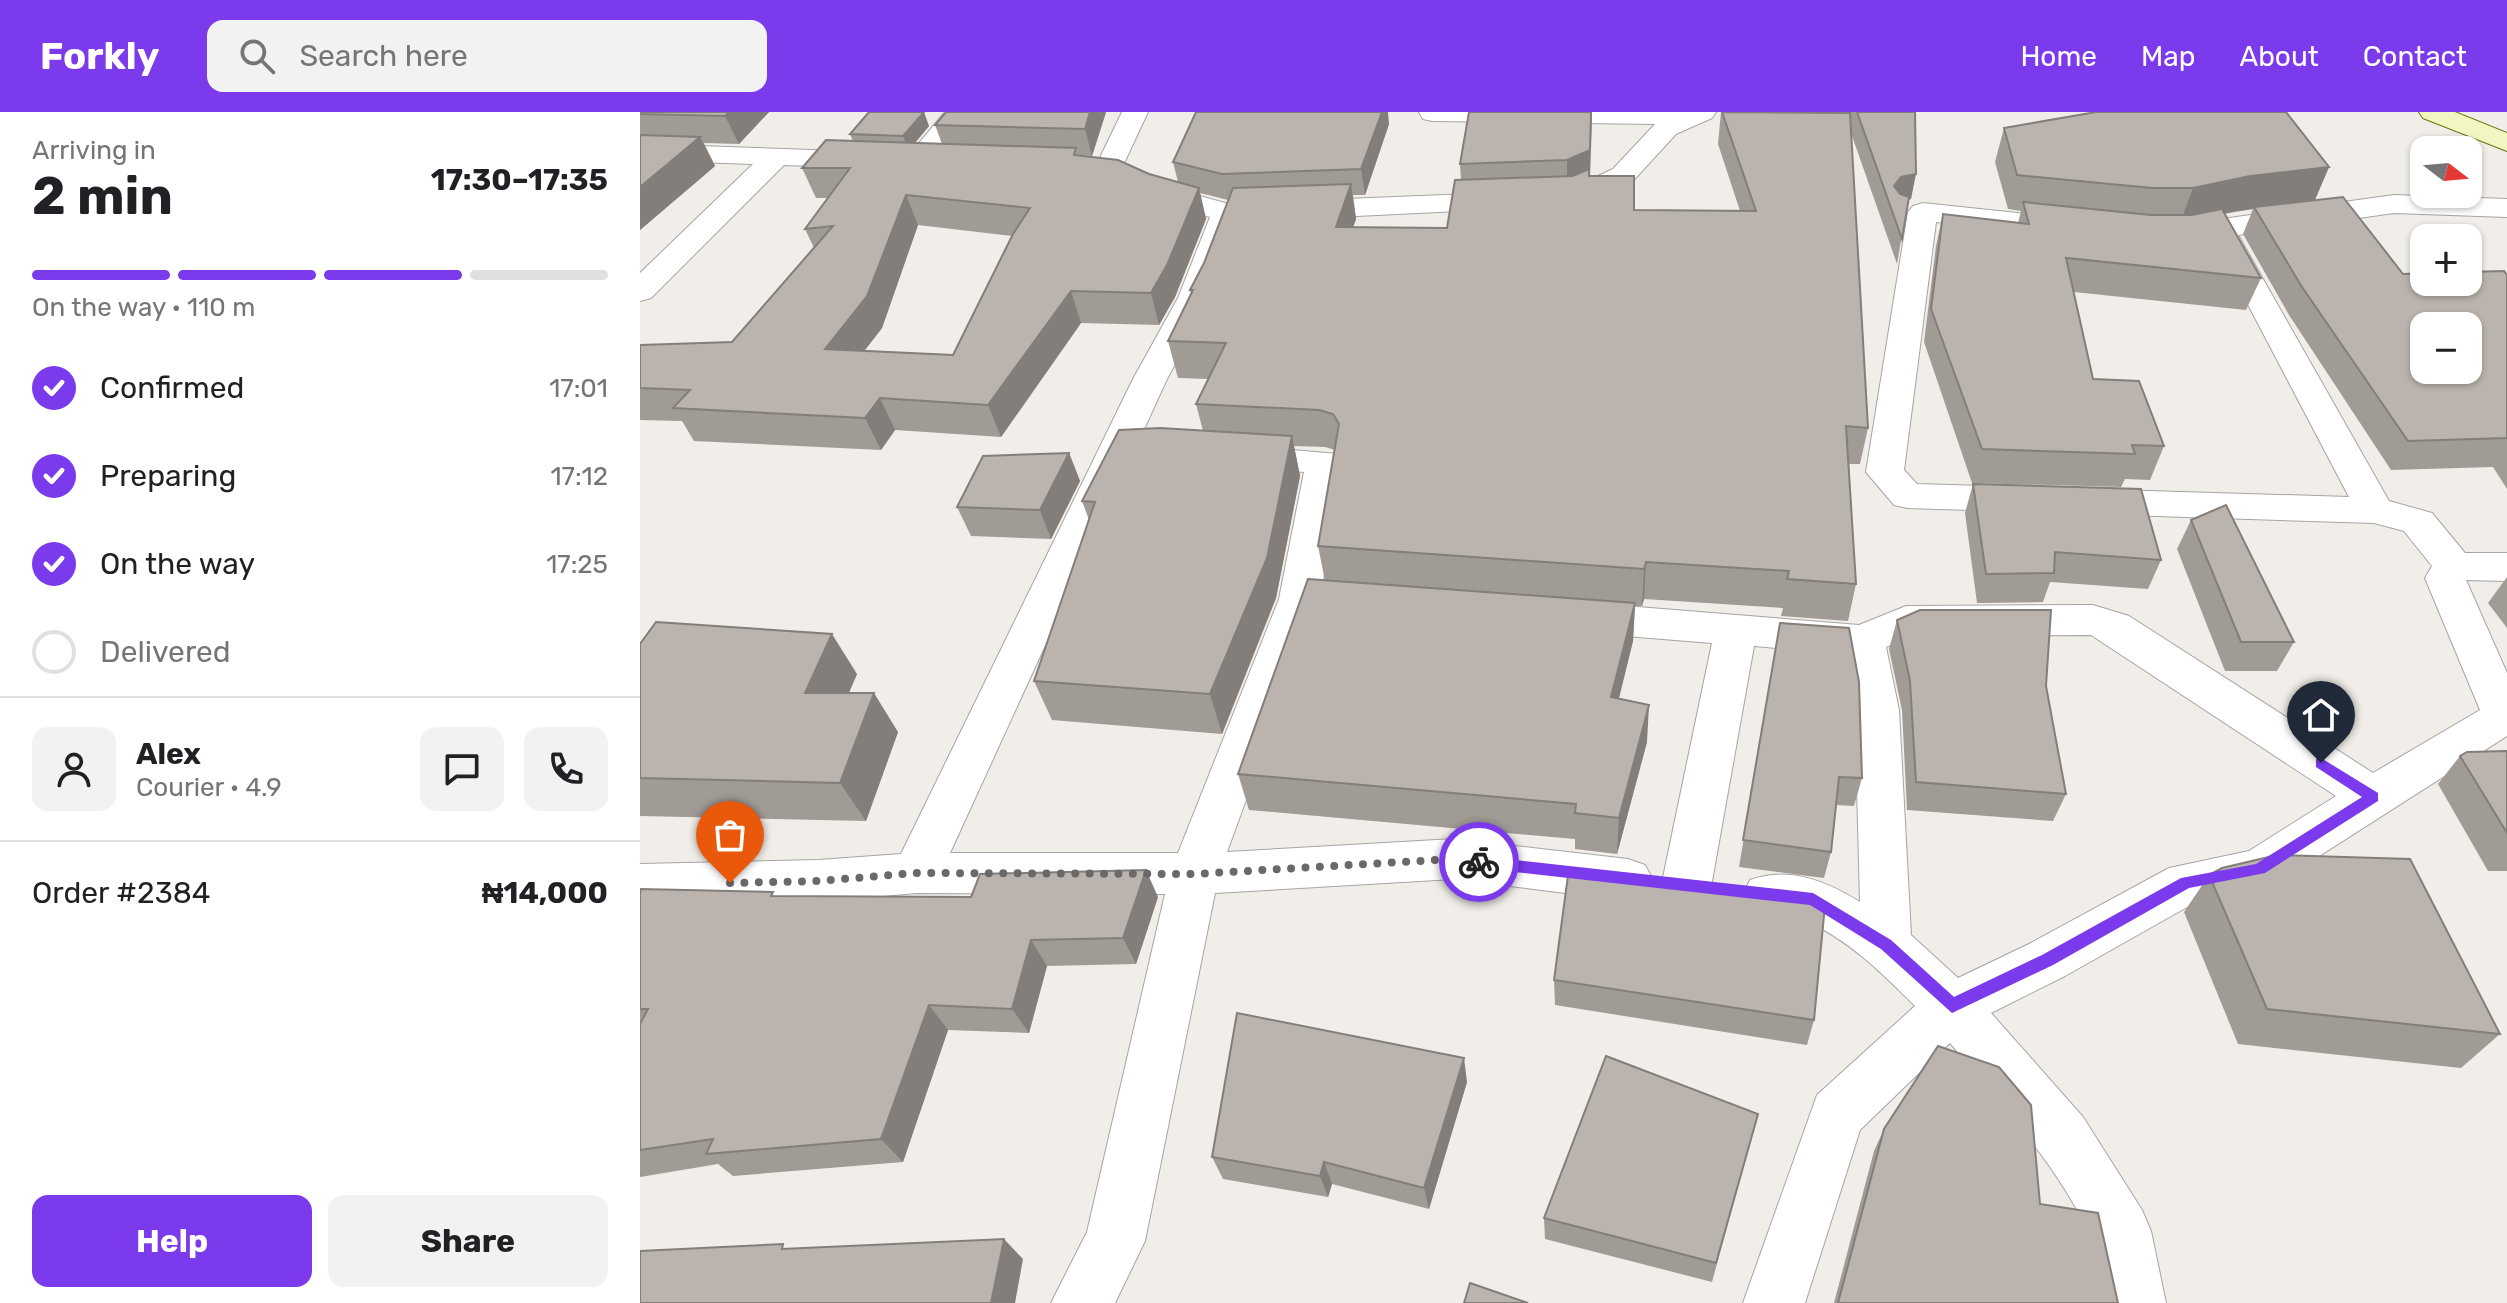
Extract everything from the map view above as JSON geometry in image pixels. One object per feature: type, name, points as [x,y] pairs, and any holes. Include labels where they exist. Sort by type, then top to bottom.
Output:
[{"type":"main road","points":[[2432,112],[2507,143]]},
{"type":"main road","points":[[2487,112],[2507,120]]},
{"type":"street","points":[[918,161],[959,112]]},
{"type":"street","points":[[1135,112],[1095,167],[1168,196],[1226,212],[1573,199],[1623,175],[1666,128],[1698,114]]},
{"type":"street","points":[[1432,113],[1698,114]]},
{"type":"street","points":[[640,152],[949,162]]},
{"type":"street","points":[[640,291],[777,157]]},
{"type":"street","points":[[2140,235],[2180,235],[2394,204],[2507,208]]},
{"type":"street","points":[[916,873],[1132,451],[1226,212]]},
{"type":"street","points":[[2109,231],[1915,212],[1885,472],[1907,496],[2375,510],[2418,522],[2454,566],[2507,567]]},
{"type":"street","points":[[2220,227],[2375,510]]},
{"type":"street","points":[[1082,1303],[1115,1241],[1194,874],[1299,599],[1325,462],[1206,456]]},
{"type":"street","points":[[1774,1303],[1837,1114],[1952,1006],[2047,960],[2186,883],[2260,869],[2475,732],[2505,718],[2445,578],[2454,566]]},
{"type":"street","points":[[1299,599],[1392,606]]},
{"type":"street","points":[[1535,615],[1863,640],[1906,621],[2093,620],[2114,627],[2373,797]]},
{"type":"street","points":[[1686,887],[1736,630]]},
{"type":"street","points":[[1863,640],[1877,710],[1886,944]]},
{"type":"street","points":[[640,885],[819,881],[916,873],[1194,874],[1454,859],[1813,899],[1886,944],[1952,1006],[2063,1136],[2121,1231],[2135,1303]]},
{"type":"building","points":[[640,112],[729,112],[725,116]]},
{"type":"building","points":[[869,112],[924,112],[903,136],[850,134]]},
{"type":"building","points":[[946,112],[1090,112],[1085,129],[935,125]]},
{"type":"building","points":[[1196,112],[1382,112],[1361,169],[1222,174],[1173,162]]},
{"type":"building","points":[[1469,112],[1591,112],[1590,150],[1567,160],[1460,164]]},
{"type":"building","points":[[1722,112],[1850,113],[1868,428],[1846,426],[1856,584],[1787,579],[1789,571],[1646,562],[1644,569],[1318,546],[1339,424],[1333,414],[1319,410],[1196,404],[1226,343],[1168,341],[1193,290],[1190,290],[1204,263],[1233,188],[1351,184],[1336,227],[1447,228],[1455,180],[1573,176],[1589,169],[1589,176],[1634,176],[1634,210],[1756,211]]},
{"type":"building","points":[[1857,112],[1915,112],[1916,174],[1901,177],[1894,186],[1900,194],[1909,197],[1902,239]]},
{"type":"building","points":[[2096,112],[2286,112],[2329,167],[2250,176],[2193,188],[2152,188],[2017,175],[2004,128]]},
{"type":"building","points":[[640,135],[700,137],[640,187]]},
{"type":"building","points":[[826,140],[1076,148],[1074,155],[1118,160],[1149,174],[1199,188],[1167,265],[1151,293],[1071,291],[988,405],[880,398],[865,418],[673,408],[690,390],[640,388],[640,345],[732,342],[833,226],[805,229],[850,168],[802,168]],"holes":[[[906,195],[1030,208],[1013,234],[953,355],[825,349],[867,296]]]},
{"type":"building","points":[[2343,197],[2403,274],[2410,274],[2410,296],[2482,296],[2482,272],[2504,271],[2507,275],[2507,438],[2408,441],[2302,287],[2254,207]]},
{"type":"building","points":[[2023,202],[2151,215],[2192,215],[2222,209],[2261,278],[2066,258],[2093,379],[2139,381],[2164,446],[2132,445],[2135,454],[1982,449],[1931,309],[1943,214],[2029,224]]},
{"type":"building","points":[[1160,428],[1292,436],[1267,558],[1210,694],[1034,681],[1095,502],[1082,501],[1119,430]]},
{"type":"building","points":[[1069,453],[1040,510],[957,507],[983,456]]},
{"type":"building","points":[[1973,484],[2141,489],[2161,560],[2055,552],[2054,573],[1986,574]]},
{"type":"building","points":[[2226,505],[2294,642],[2241,642],[2191,520]]},
{"type":"building","points":[[1308,579],[1635,603],[1611,697],[1649,705],[1619,818],[1575,813],[1576,804],[1238,774]]},
{"type":"building","points":[[1920,610],[2051,610],[2046,686],[2066,794],[1916,782],[1910,681],[1897,620]]},
{"type":"building","points":[[656,622],[832,634],[805,693],[874,693],[840,783],[640,778],[640,644]]},
{"type":"building","points":[[1780,623],[1849,628],[1859,682],[1862,778],[1839,777],[1831,852],[1743,840]]},
{"type":"building","points":[[2507,751],[2507,833],[2460,756],[2467,752]]},
{"type":"building","points":[[2277,855],[2410,859],[2500,1034],[2267,1009],[2209,875],[2222,868]]},
{"type":"building","points":[[1569,868],[1810,895],[1825,905],[1814,1020],[1554,980]]},
{"type":"building","points":[[1146,870],[1123,938],[1031,940],[1012,1009],[929,1005],[881,1139],[706,1154],[713,1139],[640,1150],[640,1024],[648,1009],[640,1009],[641,889],[773,892],[771,896],[971,897],[980,874]]},
{"type":"building","points":[[1237,1013],[1464,1058],[1424,1188],[1324,1162],[1320,1176],[1212,1157]]},
{"type":"building","points":[[1938,1046],[1999,1067],[2031,1105],[2040,1204],[2098,1213],[2118,1303],[1838,1303],[1884,1129]]},
{"type":"building","points":[[1606,1056],[1758,1114],[1716,1263],[1544,1218]]},
{"type":"building","points":[[1004,1239],[991,1303],[640,1303],[640,1251],[783,1244],[782,1249]]},
{"type":"building","points":[[1470,1283],[1528,1303],[1464,1303]]},
{"type":"way so far","points":[[730,883],[819,881],[916,873],[1194,874],[1454,859],[1479,862]]},
{"type":"route","points":[[1479,862],[1813,899],[1886,944],[1952,1006],[2047,960],[2186,883],[2260,869],[2373,797],[2321,763]]}]
